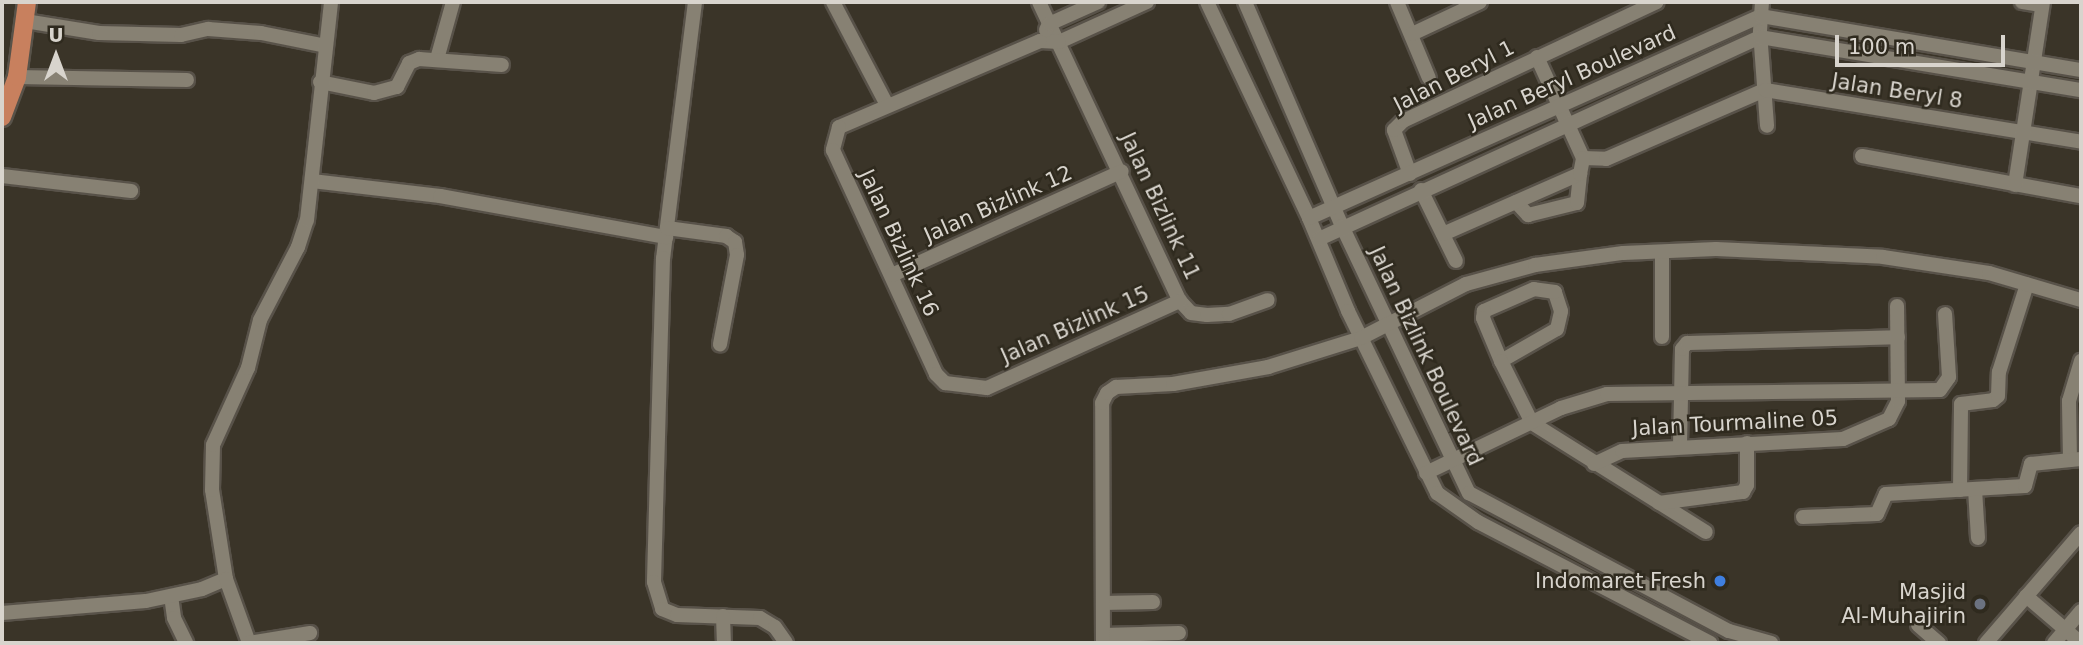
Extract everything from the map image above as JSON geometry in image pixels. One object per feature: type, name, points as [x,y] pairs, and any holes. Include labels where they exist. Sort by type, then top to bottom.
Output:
[{"type":"main road","points":[[2,117],[17,77],[27,2]]},
{"type":"street","points":[[310,633],[249,643],[226,579],[212,490],[213,444],[248,368],[260,320],[298,247],[312,181],[320,82],[331,2]]},
{"type":"street","points":[[437,60],[453,2]]},
{"type":"street","points":[[695,2],[666,232],[654,447],[655,591],[662,609],[677,615],[760,618],[775,627],[786,643]]},
{"type":"street","points":[[834,2],[887,105],[1040,40],[1059,42],[1147,2]]},
{"type":"street","name":"Jalan Bizlink 11","points":[[1039,2],[1122,171],[1180,300],[1191,313],[1207,315],[1229,314],[1268,300]]},
{"type":"street","points":[[1040,40],[1049,24],[1098,2]]},
{"type":"street","points":[[1206,2],[1319,239],[1361,338],[1426,473],[1447,504],[1710,643]]},
{"type":"street","name":"Jalan Bizlink Boulevard","points":[[1245,2],[1342,226],[1469,493],[1743,640],[1772,643]]},
{"type":"street","points":[[1397,2],[1429,78]]},
{"type":"street","points":[[1412,34],[1479,2]]},
{"type":"street","points":[[1516,202],[1528,215],[1577,203],[1583,158],[1537,57],[1657,2]]},
{"type":"street","points":[[2015,185],[2043,3],[2022,2]]},
{"type":"street","points":[[25,21],[99,33],[181,35],[208,29],[261,33],[326,46]]},
{"type":"street","points":[[1761,22],[2031,71],[2081,90]]},
{"type":"street","points":[[1761,22],[2031,71],[2081,70]]},
{"type":"street","points":[[1761,22],[1767,126]]},
{"type":"street","name":"Jalan Beryl Boulevard","points":[[1309,218],[1563,112],[1761,22]]},
{"type":"street","name":"Jalan Beryl Boulevard","points":[[1319,239],[1421,190],[1563,112],[1761,22]]},
{"type":"street","name":"Jalan Beryl 1","points":[[1410,174],[1394,130],[1537,57]]},
{"type":"street","points":[[320,82],[374,93],[397,87],[409,63],[437,60],[502,65]]},
{"type":"street","points":[[17,77],[187,80]]},
{"type":"street","points":[[1583,158],[1606,159],[1765,90]]},
{"type":"street","name":"Jalan Beryl 8","points":[[1765,90],[2081,142]]},
{"type":"street","name":"Jalan Bizlink 16","points":[[887,105],[839,127],[833,150],[936,374],[945,383],[987,388]]},
{"type":"street","points":[[1862,156],[2081,196]]},
{"type":"street","name":"Jalan Bizlink 12","points":[[892,275],[1122,171]]},
{"type":"street","points":[[1443,234],[1580,174]]},
{"type":"street","points":[[2,176],[131,191]]},
{"type":"street","points":[[312,181],[440,196],[666,232],[726,236],[734,242],[737,255],[720,344]]},
{"type":"street","points":[[1421,190],[1456,261]]},
{"type":"street","points":[[1179,633],[1104,639],[1102,403],[1107,393],[1116,387],[1173,383],[1268,367],[1361,338],[1465,284],[1535,265],[1662,252],[1716,249],[1883,257],[1945,264],[2081,300]]},
{"type":"street","points":[[1662,252],[1662,337]]},
{"type":"street","points":[[1960,490],[1961,404],[1993,400],[1998,396],[1999,372],[2027,284]]},
{"type":"street","points":[[1501,361],[1560,325],[1561,311],[1555,292],[1534,289],[1484,313],[1501,361],[1532,423],[1706,532]]},
{"type":"street","name":"Jalan Bizlink 15","points":[[987,388],[1180,300]]},
{"type":"street","points":[[1897,306],[1898,391]]},
{"type":"street","points":[[1426,473],[1561,408],[1607,394],[1940,390],[1947,383],[1945,314]]},
{"type":"street","points":[[1680,445],[1682,349],[1687,343],[1898,337]]},
{"type":"street","points":[[1803,517],[1877,514],[1886,494],[2025,486],[2031,464],[2076,460],[2069,401],[2081,361]]},
{"type":"street","name":"Jalan Tourmaline 05","points":[[1594,464],[1622,451],[1680,445],[1855,436],[1893,415],[1898,391]]},
{"type":"street","points":[[1659,503],[1743,492],[1747,485],[1747,443]]},
{"type":"street","points":[[1975,489],[1978,538]]},
{"type":"street","points":[[1986,643],[2081,533]]},
{"type":"street","points":[[2,613],[171,596],[226,579]]},
{"type":"street","points":[[171,596],[174,618],[186,643]]},
{"type":"street","points":[[2026,596],[2081,643]]},
{"type":"street","points":[[1103,603],[1153,602]]},
{"type":"street","points":[[2054,643],[2081,611]]},
{"type":"street","points":[[723,617],[724,643]]},
{"type":"street","points":[[1918,625],[1939,643]]},
{"type":"place","name":"Indomaret Fresh","points":[[1720,581]]},
{"type":"place","name":"Masjid Al-Muhajirin","points":[[1980,604]]}]
